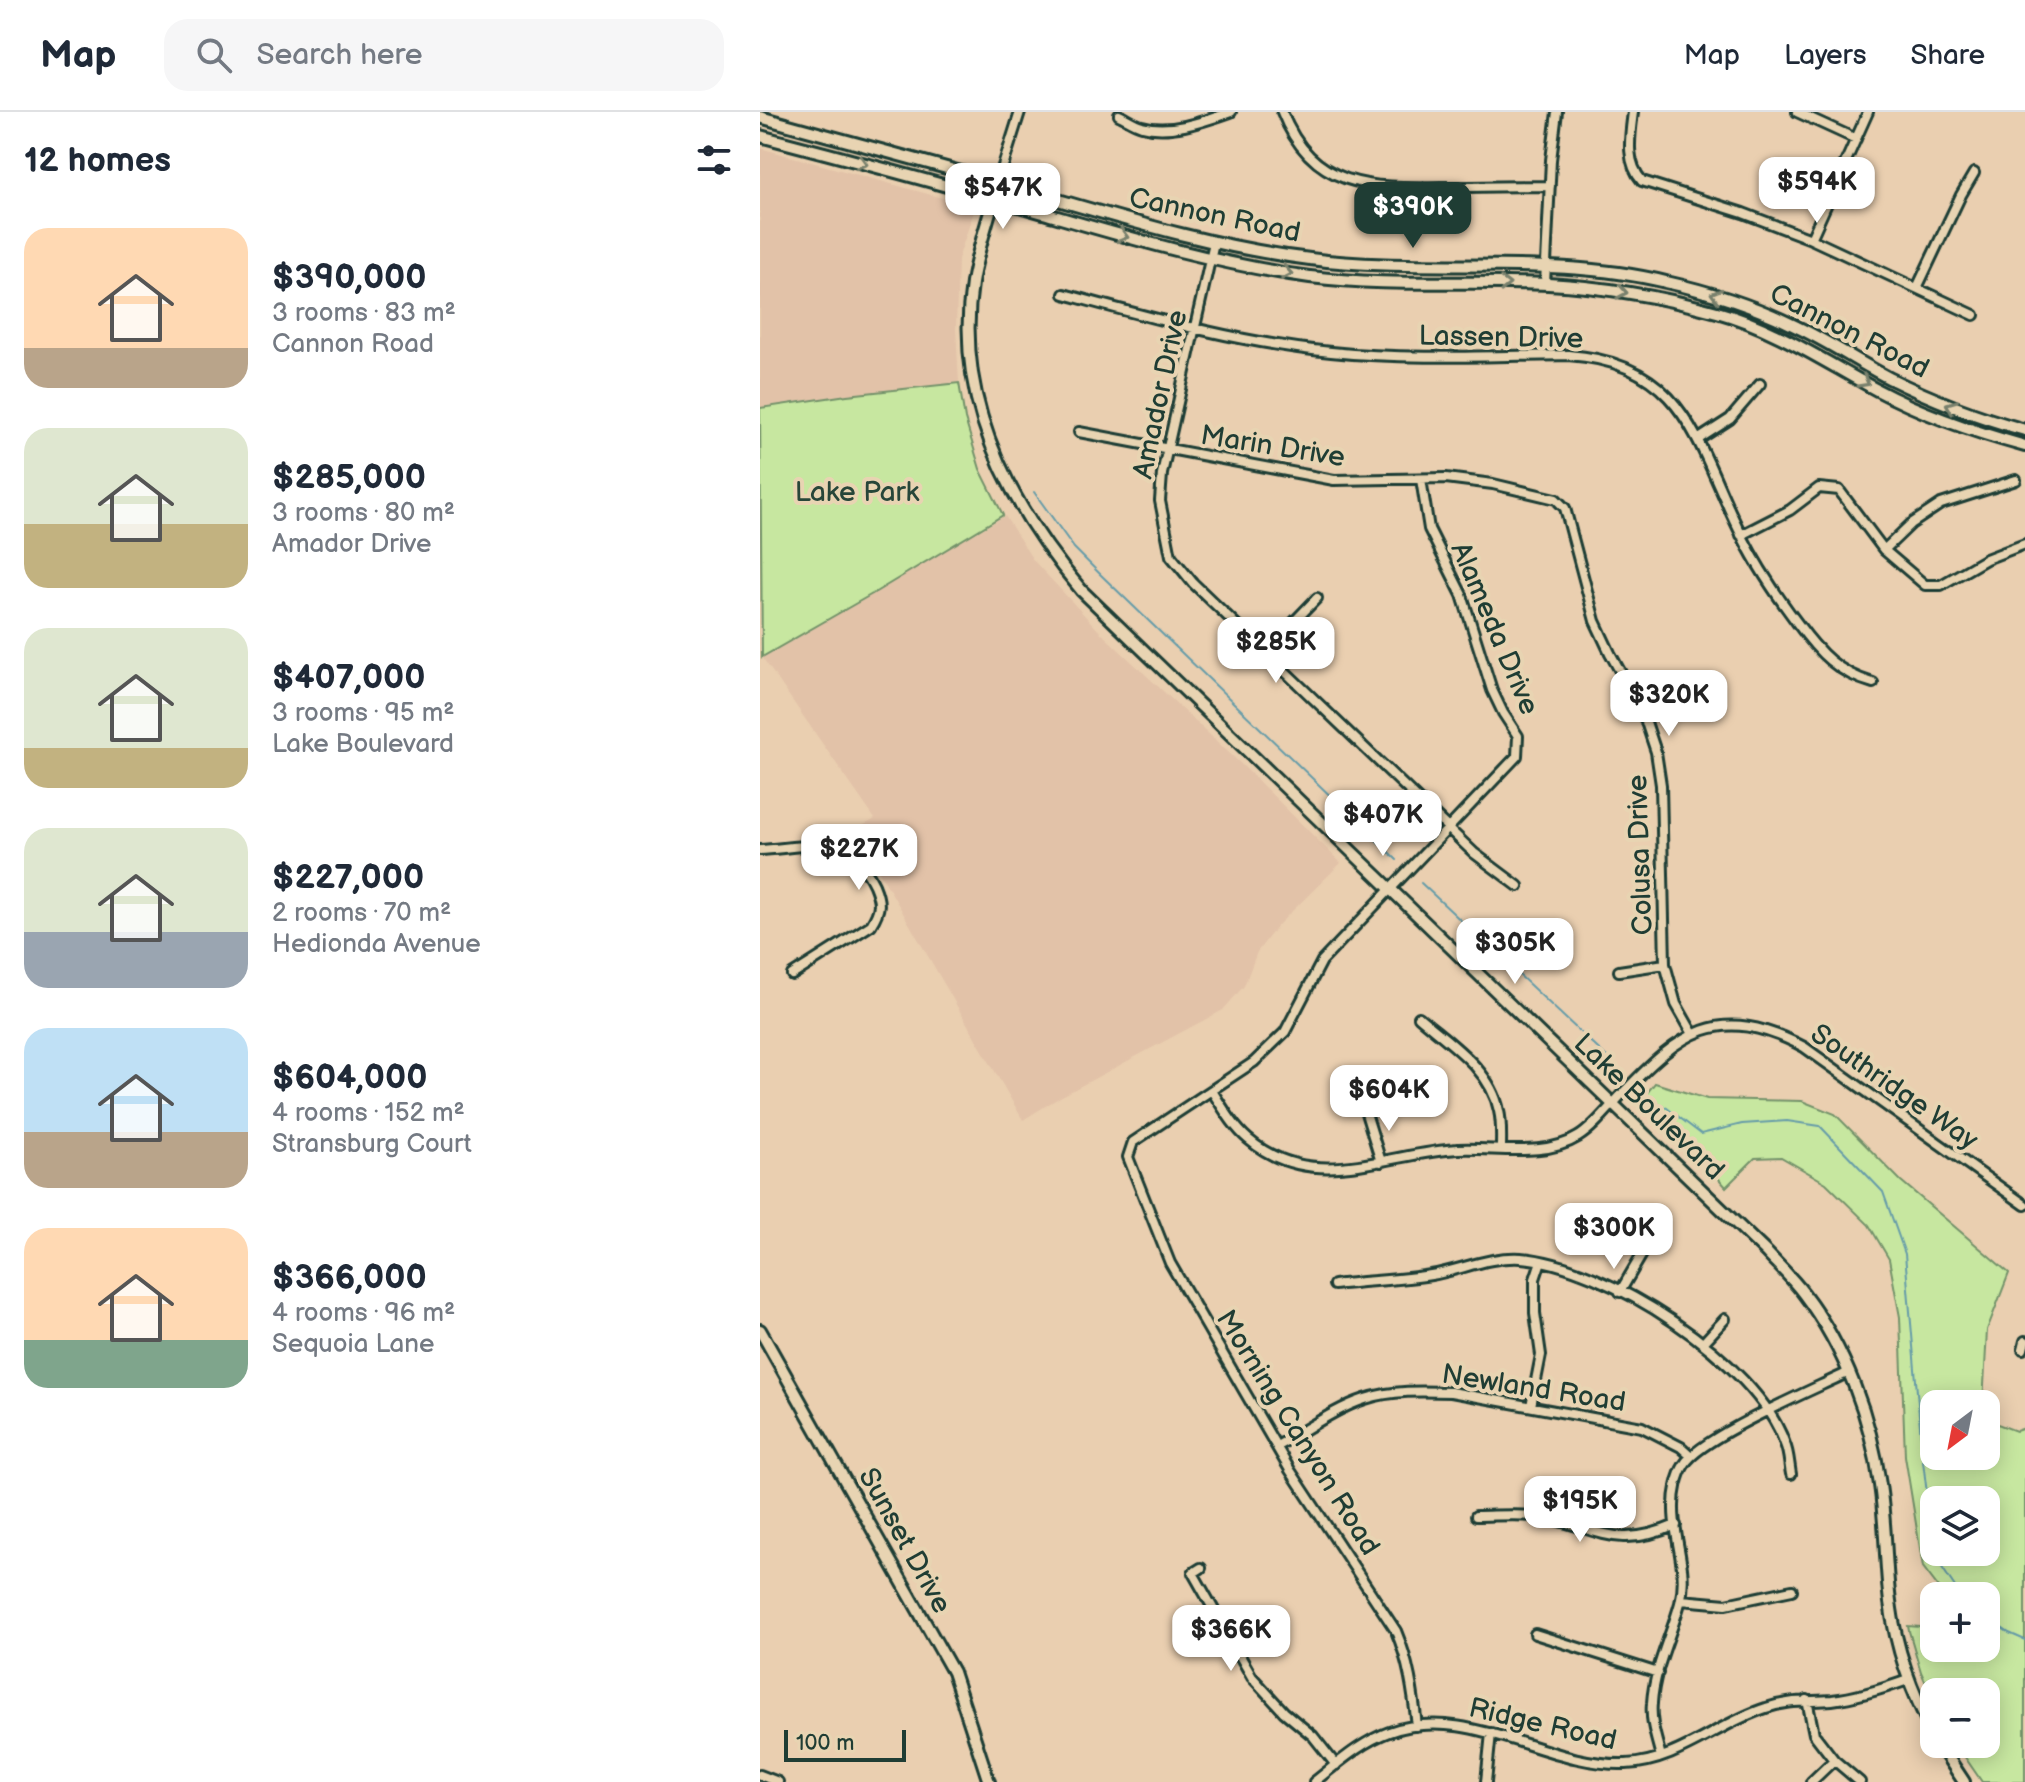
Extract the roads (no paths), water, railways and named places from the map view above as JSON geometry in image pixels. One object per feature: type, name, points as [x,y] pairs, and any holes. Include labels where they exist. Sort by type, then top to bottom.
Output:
[{"type":"main road","name":"Cannon Road","points":[[760,117],[1136,223],[1289,256],[1404,267],[1546,268],[1662,281],[1725,298],[1799,327],[1887,377],[1940,402],[2025,430]]},
{"type":"main road","name":"Cannon Road","points":[[760,136],[1132,238],[1211,258],[1297,274],[1404,284],[1545,284],[1599,288],[1720,313],[1792,342],[1880,391],[1934,416],[1968,430],[2025,446]]},
{"type":"main road","points":[[830,154],[835,138]]},
{"type":"main road","name":"Lake Boulevard","points":[[998,182],[972,282],[968,335],[972,376],[989,445],[1029,523],[1082,591],[1767,1253],[1803,1292],[1820,1316],[1849,1372],[1873,1446],[1880,1486],[1890,1602],[1908,1680],[1920,1705]]},
{"type":"main road","name":"Sunset Drive","points":[[760,1330],[953,1672],[989,1782]]},
{"type":"main road","points":[[1948,1758],[1964,1782]]},
{"type":"street","name":"Lake Boulevard","points":[[998,182],[1020,112]]},
{"type":"street","points":[[1119,115],[1143,127],[1188,125],[1208,116],[1231,112]]},
{"type":"street","points":[[1282,112],[1287,125],[1314,161],[1353,182],[1382,188],[1550,186]]},
{"type":"street","points":[[1545,284],[1557,112]]},
{"type":"street","points":[[1633,112],[1629,140],[1632,169],[1642,181],[1743,213],[1811,239],[1974,315]]},
{"type":"street","points":[[1797,112],[1856,139]]},
{"type":"street","points":[[1811,239],[1868,112]]},
{"type":"street","points":[[1917,288],[1974,173]]},
{"type":"street","name":"Amador Drive","points":[[1214,242],[1162,474],[1160,501],[1171,556],[1193,583],[1474,853],[1518,886]]},
{"type":"street","name":"Lassen Drive","points":[[1064,294],[1245,340],[1331,352],[1408,357],[1587,356],[1619,364],[1659,387],[1683,412],[1699,439],[1741,535],[1773,592],[1816,649],[1834,666],[1857,679],[1873,683]]},
{"type":"street","points":[[1699,439],[1730,419],[1760,384]]},
{"type":"street","name":"Marin Drive","points":[[1079,432],[1334,480],[1446,478],[1493,484],[1556,499]]},
{"type":"street","name":"Alameda Drive","points":[[1130,1165],[1128,1157],[1133,1142],[1254,1062],[1285,1032],[1322,961],[1517,756],[1518,736],[1492,690],[1462,595],[1429,529],[1421,479]]},
{"type":"street","points":[[1884,550],[1911,524],[1941,504],[2016,480]]},
{"type":"street","points":[[1741,535],[1790,510],[1819,488],[1839,490],[1884,550],[1925,585],[1941,585],[1986,559],[2025,544]]},
{"type":"street","name":"Colusa Drive","points":[[1556,499],[1565,508],[1595,621],[1643,713],[1656,752],[1661,785],[1665,964],[1676,1004],[1693,1034]]},
{"type":"street","points":[[1265,652],[1317,598]]},
{"type":"street","points":[[760,850],[823,846],[842,850],[861,861],[881,900],[879,913],[871,925],[792,975]]},
{"type":"street","points":[[1619,971],[1665,964]]},
{"type":"street","points":[[1419,1017],[1472,1063],[1485,1079],[1499,1112],[1501,1149]]},
{"type":"street","name":"Southridge Way","points":[[1212,1091],[1233,1123],[1249,1140],[1272,1154],[1305,1166],[1327,1169],[1457,1149],[1542,1148],[1578,1137],[1657,1058],[1693,1034],[1714,1025],[1741,1025],[1779,1034],[1804,1047],[2025,1205]]},
{"type":"street","points":[[1366,1113],[1381,1162]]},
{"type":"street","name":"Morning Canyon Road","points":[[1130,1165],[1170,1263],[1277,1446],[1396,1631],[1406,1653],[1417,1726]]},
{"type":"street","points":[[1620,1292],[1648,1244]]},
{"type":"street","points":[[1334,1285],[1433,1275],[1487,1261],[1518,1258],[1559,1264],[1591,1276],[1667,1318],[1703,1343],[1741,1377],[1768,1412],[1785,1444],[1791,1474]]},
{"type":"street","points":[[1531,1406],[1541,1355],[1535,1313],[1535,1279],[1541,1261]]},
{"type":"street","points":[[1703,1343],[1725,1319]]},
{"type":"street","points":[[1661,1757],[1651,1704],[1681,1600],[1685,1570],[1676,1525],[1675,1490],[1684,1465],[1715,1437],[1849,1372]]},
{"type":"street","name":"Newland Road","points":[[1277,1446],[1350,1405],[1390,1393],[1451,1392],[1642,1427],[1681,1447],[1691,1456]]},
{"type":"street","points":[[1476,1516],[1531,1516],[1624,1539],[1652,1536],[1676,1525]]},
{"type":"street","points":[[1201,1568],[1193,1573],[1252,1677],[1284,1712],[1313,1736],[1336,1765]]},
{"type":"street","points":[[1681,1600],[1726,1604],[1792,1590]]},
{"type":"street","points":[[1535,1634],[1658,1673]]},
{"type":"street","name":"Ridge Road","points":[[1314,1782],[1378,1737],[1390,1731],[1417,1726],[1454,1726],[1491,1733],[1572,1759],[1628,1764],[1661,1757],[1767,1707],[1872,1693],[1908,1680]]},
{"type":"street","points":[[1807,1700],[1814,1734],[1834,1760],[1860,1782]]},
{"type":"street","points":[[1486,1782],[1491,1733]]},
{"type":"street","points":[[1811,1782],[1834,1760]]},
{"type":"street","points":[[760,1775],[778,1782]]},
{"type":"waterway","points":[[1034,492],[1074,548],[1397,860]]},
{"type":"waterway","points":[[1421,883],[1611,1061],[1620,1076]]},
{"type":"waterway","points":[[1643,1098],[1667,1108],[1701,1134],[1742,1124],[1787,1121],[1820,1126],[1883,1192],[1905,1254],[1926,1486]]},
{"type":"waterway","points":[[1941,1566],[1952,1582]]},
{"type":"waterway","points":[[2000,1627],[2025,1640]]},
{"type":"park label","name":"Lake Park","points":[[857,491]]}]
